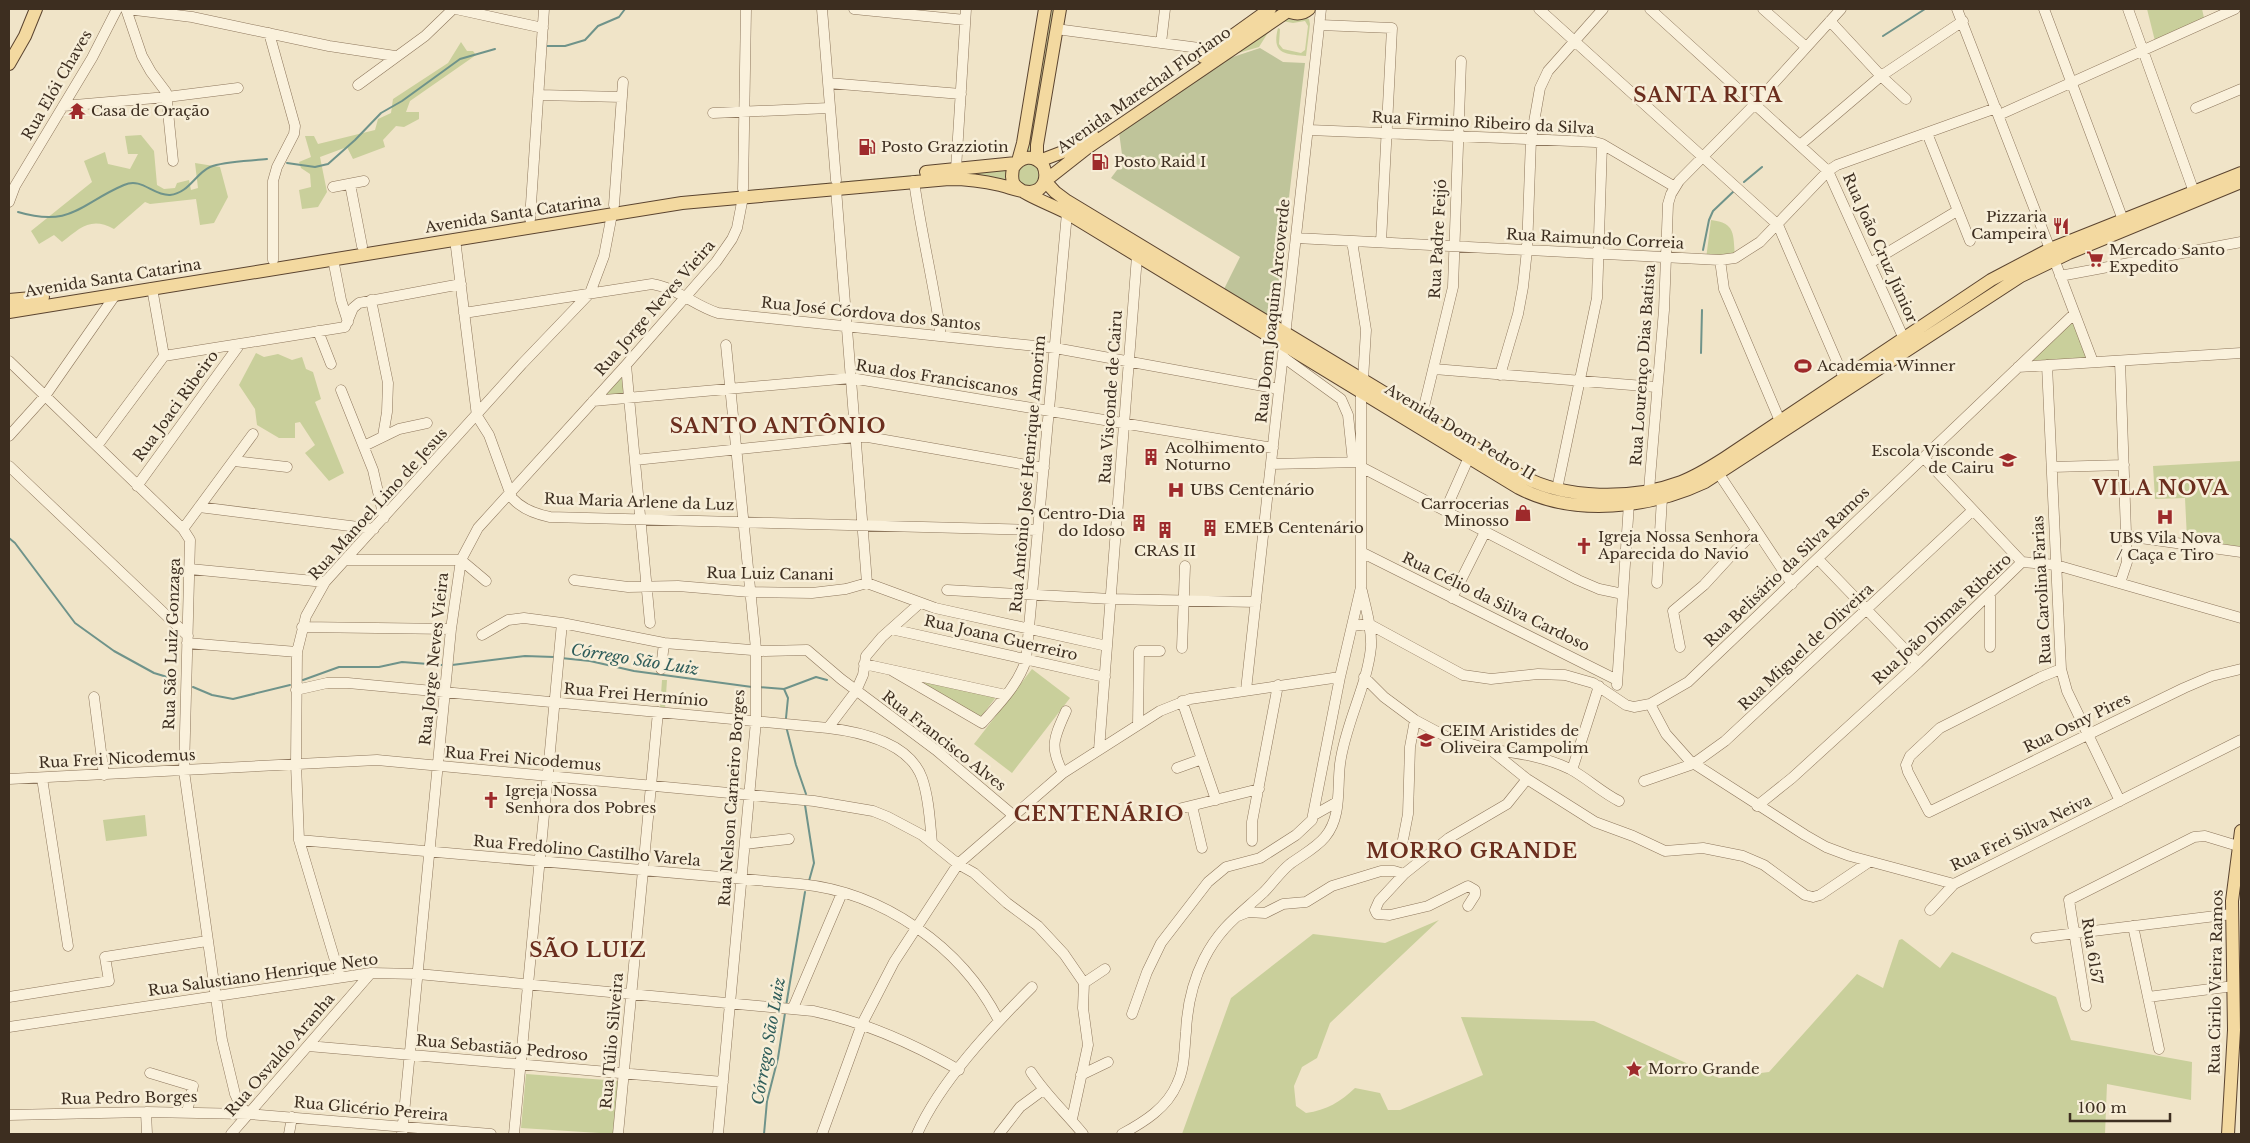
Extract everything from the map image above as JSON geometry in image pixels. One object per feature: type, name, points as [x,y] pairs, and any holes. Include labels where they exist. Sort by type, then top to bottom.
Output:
[{"type":"main road","points":[[9,50],[28,9]]},
{"type":"main road","points":[[9,64],[25,36],[36,9]]},
{"type":"main road","points":[[1045,9],[1023,143],[1013,168],[1012,179],[1024,191],[1034,191],[1045,181],[1046,170],[1038,160],[1038,145],[1060,9]]},
{"type":"main road","points":[[1287,10],[1306,11]]},
{"type":"main road","name":"Avenida Marechal Floriano","points":[[1038,160],[1085,145],[1287,10]]},
{"type":"main road","name":"Avenida Marechal Floriano","points":[[1045,181],[1071,160],[1085,145],[1266,11]]},
{"type":"main road","points":[[1017,162],[1027,158],[1038,160]]},
{"type":"main road","points":[[1067,207],[1058,183],[1063,170],[1071,160]]},
{"type":"main road","name":"Avenida Santa Catarina","points":[[9,300],[38,298],[530,219],[693,202],[743,193],[836,184],[1017,162]]},
{"type":"main road","name":"Avenida Dom Pedro II","points":[[1362,386],[1468,457],[1526,492],[1550,500],[1600,505],[1662,498],[1696,486],[1719,474],[2052,254],[2123,220],[2241,173]]},
{"type":"main road","name":"Avenida Santa Catarina","points":[[836,184],[966,180],[1024,191]]},
{"type":"main road","name":"Avenida Dom Pedro II","points":[[1045,181],[1067,207],[1137,256],[1284,345],[1422,415],[1524,477],[1557,489],[1603,493],[1648,490],[1669,486],[1696,475],[1991,280],[2052,254],[2241,182]]},
{"type":"main road","name":"Avenida Dom Pedro II","points":[[1024,191],[1067,207],[1284,345]]},
{"type":"main road","name":"Avenida Santa Catarina","points":[[9,312],[455,239],[613,210]]},
{"type":"main road","name":"Rua Cirilo Vieira Ramos","points":[[2228,1134],[2235,1109],[2234,986],[2237,943],[2232,914],[2233,884],[2241,831]]},
{"type":"street","name":"Rua Elói Chaves","points":[[9,202],[14,186],[92,58],[117,9]]},
{"type":"street","points":[[173,161],[167,97],[163,87],[151,72],[142,56],[127,9],[194,13],[269,33],[341,48],[395,56]]},
{"type":"street","points":[[358,85],[395,56],[425,36],[454,9],[543,28]]},
{"type":"street","points":[[530,219],[544,9]]},
{"type":"street","name":"Rua Jorge Neves Vieira","points":[[402,1130],[450,629],[461,560],[478,528],[626,366],[716,262],[732,239],[740,216],[743,193],[746,9]]},
{"type":"street","points":[[822,9],[867,584],[920,604],[1107,646]]},
{"type":"street","points":[[854,9],[965,20]]},
{"type":"street","points":[[956,169],[966,9]]},
{"type":"street","points":[[1161,43],[1165,9]]},
{"type":"street","name":"Rua Dom Joaquim Arcoverde","points":[[1246,690],[1321,9]]},
{"type":"street","points":[[1539,9],[1778,225],[1844,378]]},
{"type":"street","points":[[1500,375],[1521,301],[1527,250],[1532,140],[1538,95],[1543,79],[1556,61],[1603,9]]},
{"type":"street","name":"Rua João Cruz Júnior","points":[[1650,9],[1828,170],[1904,339]]},
{"type":"street","points":[[1763,9],[1806,47]]},
{"type":"street","name":"Rua Lourenço Dias Batista","points":[[1648,490],[1663,319],[1668,204],[1675,187],[1755,104],[1841,9]]},
{"type":"street","points":[[1958,9],[2093,362]]},
{"type":"street","points":[[2044,9],[2123,220]]},
{"type":"street","points":[[2128,9],[2194,192]]},
{"type":"street","points":[[1828,170],[1927,133],[1998,112],[2072,82],[2235,9]]},
{"type":"street","points":[[1306,11],[1320,25],[1392,28],[1381,242]]},
{"type":"street","points":[[1800,145],[1881,76],[1963,20]]},
{"type":"street","points":[[1830,21],[1906,100]]},
{"type":"street","points":[[1056,29],[1214,50]]},
{"type":"street","points":[[269,33],[295,126],[294,134],[277,167],[273,181],[273,260]]},
{"type":"street","name":"Rua Padre Feijó","points":[[1422,415],[1452,295],[1461,60]]},
{"type":"street","name":"Rua Manoel Lino de Jesus","points":[[340,977],[299,840],[296,690],[297,652],[302,627],[311,604],[325,582],[590,293],[604,256],[613,210],[624,82]]},
{"type":"street","points":[[828,83],[961,94]]},
{"type":"street","points":[[63,106],[167,97],[238,88]]},
{"type":"street","points":[[2196,108],[2241,90]]},
{"type":"street","points":[[539,95],[622,97]]},
{"type":"street","points":[[713,113],[829,108]]},
{"type":"street","name":"Rua Firmino Ribeiro da Silva","points":[[1309,130],[1602,144],[1675,187]]},
{"type":"street","points":[[1927,133],[1970,242]]},
{"type":"street","points":[[1557,489],[1595,313],[1600,254],[1602,144]]},
{"type":"street","name":"Rua Raimundo Correia","points":[[1296,238],[1720,260],[1742,254],[1778,225],[1828,170]]},
{"type":"street","points":[[333,187],[364,181]]},
{"type":"street","points":[[914,181],[921,233],[935,288],[941,336]]},
{"type":"street","points":[[350,184],[362,246]]},
{"type":"street","name":"Rua Antônio José Henrique Amorim","points":[[891,670],[982,724],[1020,675],[1026,660],[1067,207]]},
{"type":"street","points":[[1870,263],[1957,210]]},
{"type":"street","name":"Rua Maria Arlene da Luz","points":[[455,239],[477,416],[489,435],[510,493],[518,504],[539,514],[640,519],[1038,530]]},
{"type":"street","points":[[1122,1134],[1151,1116],[1170,1096],[1177,1085],[1183,1070],[1188,1012],[1198,971],[1211,947],[1233,918],[1264,892],[1284,869],[1322,841],[1332,826],[1337,802],[1342,753],[1370,649],[1369,624],[1361,587],[1359,464],[1366,330],[1352,241]]},
{"type":"street","points":[[2060,276],[2241,242]]},
{"type":"street","name":"Rua Visconde de Cairu","points":[[1099,750],[1137,256]]},
{"type":"street","points":[[333,259],[341,300],[348,322]]},
{"type":"street","points":[[1720,260],[1724,289],[1780,421]]},
{"type":"street","points":[[97,446],[164,356],[345,327],[355,305],[371,300],[460,284]]},
{"type":"street","name":"Rua José Córdova dos Santos","points":[[464,313],[652,284],[664,286],[700,306],[718,312],[1055,348],[1280,389]]},
{"type":"street","points":[[152,288],[164,356]]},
{"type":"street","points":[[9,436],[45,396],[116,294]]},
{"type":"street","points":[[371,300],[388,383],[387,412],[383,436]]},
{"type":"street","name":"Rua Belisário da Silva Ramos","points":[[1369,624],[1462,675],[1491,679],[1553,674],[1577,677],[1596,684],[1616,696],[1626,705],[1634,707],[1650,704],[1688,682],[2074,314]]},
{"type":"street","points":[[318,331],[331,364]]},
{"type":"street","name":"Rua Joaci Ribeiro","points":[[137,486],[240,344]]},
{"type":"street","name":"Rua Nelson Carneiro Borges","points":[[718,1134],[756,721],[756,649],[726,345]]},
{"type":"street","points":[[1284,345],[1341,399],[1348,415],[1359,464]]},
{"type":"street","points":[[2018,367],[2241,353]]},
{"type":"street","name":"Rua São Luiz Gonzaga","points":[[9,361],[183,529],[190,540],[184,771],[226,1062],[235,1094],[241,1107],[249,1114]]},
{"type":"street","points":[[2120,361],[2127,562],[2120,583]]},
{"type":"street","name":"Rua Carolina Farias","points":[[2047,365],[2061,669],[2067,691],[2120,801]]},
{"type":"street","points":[[626,366],[650,623]]},
{"type":"street","points":[[1434,369],[1656,387]]},
{"type":"street","name":"Rua dos Franciscanos","points":[[593,401],[851,378],[1273,448]]},
{"type":"street","points":[[342,390],[373,470],[384,518]]},
{"type":"street","points":[[364,446],[408,426],[427,423]]},
{"type":"street","points":[[183,529],[253,434]]},
{"type":"street","points":[[635,460],[868,437],[1044,468]]},
{"type":"street","points":[[1445,511],[1468,457]]},
{"type":"street","points":[[1924,458],[2022,562]]},
{"type":"street","points":[[234,461],[287,467]]},
{"type":"street","points":[[1271,464],[1359,464],[1578,580],[1599,589],[1623,594]]},
{"type":"street","points":[[2052,467],[2124,465]]},
{"type":"street","points":[[9,466],[187,640],[297,652]]},
{"type":"street","points":[[1719,474],[1792,584]]},
{"type":"street","points":[[1657,583],[1662,498]]},
{"type":"street","points":[[1616,696],[1629,503]]},
{"type":"street","points":[[199,507],[374,529]]},
{"type":"street","name":"Rua Miguel de Oliveira","points":[[1644,781],[1694,764],[1741,728],[1974,510]]},
{"type":"street","points":[[1680,647],[1673,611],[1704,585],[1756,531]]},
{"type":"street","points":[[1452,598],[1485,532]]},
{"type":"street","points":[[2126,536],[2241,552]]},
{"type":"street","name":"Rua Célio da Silva Cardoso","points":[[1361,552],[1617,680]]},
{"type":"street","points":[[1818,559],[1918,663]]},
{"type":"street","points":[[346,560],[461,560],[486,581]]},
{"type":"street","name":"Rua João Dimas Ribeiro","points":[[1757,806],[1792,778],[1918,663],[2022,562],[2056,566],[2241,618]]},
{"type":"street","points":[[1182,648],[1186,566]]},
{"type":"street","points":[[190,569],[325,582]]},
{"type":"street","name":"Rua Luiz Canani","points":[[574,580],[628,588],[678,586],[750,592],[829,592],[867,584]]},
{"type":"street","points":[[1314,815],[1340,677],[1361,587]]},
{"type":"street","points":[[947,590],[1032,595],[1256,602]]},
{"type":"street","points":[[1990,594],[1990,647]]},
{"type":"street","points":[[828,728],[856,691],[863,675],[866,656],[891,629],[920,604]]},
{"type":"street","name":"Rua Francisco Alves","points":[[482,635],[501,623],[514,618],[562,623],[664,643],[774,651],[807,650],[856,691],[927,743],[1013,815]]},
{"type":"street","points":[[514,1134],[562,623]]},
{"type":"street","points":[[1352,626],[1369,624]]},
{"type":"street","points":[[302,627],[450,629]]},
{"type":"street","name":"Rua Joana Guerreiro","points":[[891,629],[1105,677]]},
{"type":"street","points":[[662,669],[664,643]]},
{"type":"street","points":[[1138,725],[1139,652],[1160,651]]},
{"type":"street","points":[[864,664],[1006,695]]},
{"type":"street","name":"Rua Osny Pires","points":[[2061,669],[2041,677],[1940,728],[1910,756],[1906,766],[1908,772],[1929,812],[2198,681],[2241,669]]},
{"type":"street","points":[[1572,770],[1596,684],[1598,670]]},
{"type":"street","points":[[822,1134],[862,1024],[894,962],[958,864],[1013,815],[1063,774],[1170,706],[1182,701],[1246,690],[1340,677]]},
{"type":"street","points":[[1364,677],[1384,697],[1414,720],[1445,736],[1491,750],[1534,755],[1572,770],[1599,790],[1619,801]]},
{"type":"street","name":"Rua Frei Hermínio","points":[[296,690],[338,683],[445,692],[828,728],[878,740],[890,744],[912,762],[923,782],[932,843]]},
{"type":"street","points":[[1252,841],[1252,822],[1278,686]]},
{"type":"street","points":[[94,697],[104,775]]},
{"type":"street","points":[[1182,701],[1216,800]]},
{"type":"street","name":"Rua Frei Silva Neiva","points":[[1650,704],[1666,734],[1683,755],[1757,806],[1816,842],[1838,852],[1869,862],[1954,884],[2241,740]]},
{"type":"street","points":[[1063,774],[1056,759],[1053,746],[1056,733],[1066,711]]},
{"type":"street","name":"Rua Túlio Silveira","points":[[618,1134],[658,712]]},
{"type":"street","points":[[1401,850],[1408,814],[1409,763],[1414,720]]},
{"type":"street","points":[[1491,750],[1527,779],[1595,822],[1633,836],[1657,848],[1673,851],[1703,848],[1737,854],[1764,865],[1798,891],[1813,897],[1820,895],[1869,862]]},
{"type":"street","points":[[1177,768],[1202,759]]},
{"type":"street","name":"Rua Frei Nicodemus","points":[[9,779],[377,760],[838,804],[873,811],[905,825],[932,843],[958,864],[974,873],[1007,903],[1038,926],[1064,954],[1084,983]]},
{"type":"street","points":[[42,778],[68,946]]},
{"type":"street","points":[[1468,906],[1475,895],[1475,890],[1468,886],[1428,906],[1390,916],[1377,914],[1376,906],[1404,874],[1449,838],[1507,804],[1527,779]]},
{"type":"street","points":[[1170,811],[1259,790]]},
{"type":"street","points":[[1132,1014],[1147,972],[1161,943],[1208,882],[1226,866],[1260,858],[1302,831],[1314,815],[1337,802]]},
{"type":"street","points":[[1192,806],[1202,848]]},
{"type":"street","name":"Rua 6157","points":[[2086,1006],[2069,900],[2194,837],[2204,836],[2238,846]]},
{"type":"street","name":"Rua Fredolino Castilho Varela","points":[[299,840],[814,885],[842,892],[890,912],[916,927],[940,945],[965,970],[984,993],[999,1021]]},
{"type":"street","points":[[745,844],[789,840]]},
{"type":"street","points":[[1233,918],[1248,912],[1265,913],[1283,904],[1306,902],[1332,886],[1380,871],[1394,871],[1404,874]]},
{"type":"street","points":[[1930,910],[1954,884]]},
{"type":"street","points":[[788,1007],[842,892]]},
{"type":"street","points":[[2036,938],[2232,914]]},
{"type":"street","points":[[2133,926],[2159,1049]]},
{"type":"street","points":[[9,997],[109,981],[105,957],[208,941]]},
{"type":"street","points":[[1072,1119],[1088,1041],[1083,1008],[1084,983],[1105,969]]},
{"type":"street","name":"Rua Salustiano Henrique Neto","points":[[9,1027],[340,977],[371,973],[418,974],[788,1007],[838,1016],[862,1024],[906,1042],[958,1070]]},
{"type":"street","name":"Rua Osvaldo Aranha","points":[[231,1134],[371,973]]},
{"type":"street","points":[[2148,997],[2234,986]]},
{"type":"street","points":[[917,1134],[935,1102],[958,1070],[999,1021],[1032,988]]},
{"type":"street","name":"Rua Sebastião Pedroso","points":[[308,1046],[723,1082]]},
{"type":"street","points":[[1081,1075],[1108,1062]]},
{"type":"street","points":[[1031,1072],[1043,1090],[1072,1119],[1083,1134]]},
{"type":"street","points":[[150,1073],[193,1086],[187,1112]]},
{"type":"street","points":[[999,1134],[1020,1107],[1043,1090]]},
{"type":"street","points":[[146,1112],[148,1134]]},
{"type":"street","name":"Rua Pedro Borges","points":[[9,1115],[146,1112],[249,1114]]},
{"type":"street","name":"Rua Glicério Pereira","points":[[249,1114],[402,1130],[491,1134]]},
{"type":"street","points":[[289,1134],[292,1117]]},
{"type":"green space","points":[[1052,9],[1057,9],[1034,153],[1023,154],[1030,140]]},
{"type":"green space","points":[[2147,9],[2202,9],[2205,22],[2156,45]]},
{"type":"green space","points":[[1305,17],[1309,19],[1310,24],[1306,56],[1292,55],[1282,51],[1279,48],[1276,37],[1278,28],[1280,29],[1279,44],[1283,49],[1301,53],[1305,50],[1308,26],[1305,21],[1293,23],[1282,21],[1269,31],[1259,47],[1221,58],[1284,18],[1295,20]]},
{"type":"green space","points":[[461,42],[467,51],[473,51],[476,55],[410,101],[406,112],[419,112],[419,119],[404,127],[396,126],[383,140],[385,147],[353,159],[347,147],[320,157],[327,192],[318,207],[302,209],[299,190],[311,187],[310,174],[301,168],[299,162],[311,157],[305,136],[314,136],[318,144],[375,130],[378,119],[391,113],[393,99],[448,63]]},
{"type":"green space","points":[[1260,48],[1283,62],[1305,63],[1275,315],[1270,318],[1224,289],[1240,257],[1111,178],[1123,162],[1119,132],[1221,61]]},
{"type":"green space","points":[[141,135],[154,151],[157,185],[164,189],[175,188],[177,183],[189,180],[191,190],[198,188],[195,163],[220,167],[228,197],[214,223],[200,225],[196,199],[150,204],[145,202],[114,229],[99,224],[86,225],[62,242],[54,235],[39,244],[31,231],[92,182],[84,161],[105,152],[108,164],[130,169],[138,154],[128,154],[125,136]]},
{"type":"green space","points":[[1025,164],[1033,164],[1040,171],[1040,179],[1033,186],[1025,186],[1018,179],[1018,171]]},
{"type":"green space","points":[[1010,166],[1013,184],[991,177],[687,199],[17,305],[687,196]]},
{"type":"green space","points":[[1711,220],[1725,224],[1732,231],[1735,256],[1706,259]]},
{"type":"green space","points":[[2073,322],[2087,360],[2030,362]]},
{"type":"green space","points":[[256,353],[264,357],[278,354],[292,360],[302,357],[306,369],[313,372],[321,399],[315,402],[344,473],[329,481],[305,453],[315,445],[300,422],[295,423],[295,438],[279,438],[257,425],[255,409],[239,385]]},
{"type":"green space","points":[[623,373],[626,395],[601,397]]},
{"type":"green space","points":[[2241,461],[2241,547],[2187,539],[2185,498],[2155,499],[2153,466]]},
{"type":"green space","points":[[1032,669],[1070,698],[1012,773],[974,744]]},
{"type":"green space","points":[[662,680],[667,680],[665,710],[660,709]]},
{"type":"green space","points":[[920,681],[997,696],[979,719],[920,684]]},
{"type":"green space","points":[[145,815],[147,836],[106,841],[103,820]]},
{"type":"green space","points":[[1439,920],[1330,1023],[1317,1058],[1302,1067],[1294,1086],[1296,1106],[1306,1113],[1320,1110],[1338,1101],[1355,1088],[1380,1093],[1388,1110],[1400,1110],[1483,1075],[1461,1017],[1594,1021],[1719,1078],[1769,1072],[1857,974],[1883,988],[1899,940],[1902,939],[1940,968],[1952,952],[2056,997],[2071,1040],[2192,1062],[2191,1100],[2107,1084],[2105,1134],[1182,1134],[1231,998],[1313,934],[1385,943]]},
{"type":"green space","points":[[526,1074],[619,1081],[615,1134],[521,1128]]},
{"type":"waterway","points":[[547,46],[565,46],[585,40],[598,26],[619,17],[625,9]]},
{"type":"waterway","points":[[1883,36],[1925,9]]},
{"type":"waterway","points":[[287,163],[315,167],[328,164],[381,113],[402,101],[460,59],[495,49]]},
{"type":"waterway","points":[[18,212],[51,217],[64,215],[130,183],[142,185],[164,195],[177,194],[210,167],[230,162],[267,159]]},
{"type":"waterway","points":[[1744,182],[1762,167]]},
{"type":"waterway","points":[[1703,250],[1709,220],[1713,211],[1734,191]]},
{"type":"waterway","points":[[1701,353],[1702,310]]},
{"type":"waterway","name":"Córrego São Luiz","points":[[9,538],[15,543],[75,623],[114,651],[154,673],[177,680]]},
{"type":"waterway","name":"Córrego São Luiz","points":[[452,665],[525,656],[554,657]]},
{"type":"waterway","name":"Córrego São Luiz","points":[[561,658],[590,661],[634,671],[752,687]]},
{"type":"waterway","name":"Córrego São Luiz","points":[[303,680],[339,667],[379,667],[402,662],[442,665]]},
{"type":"waterway","points":[[759,687],[784,689],[816,677],[827,680]]},
{"type":"waterway","name":"Córrego São Luiz","points":[[193,687],[212,695],[233,699],[290,685]]},
{"type":"waterway","name":"Córrego São Luiz","points":[[784,689],[788,698],[786,718]]},
{"type":"waterway","name":"Córrego São Luiz","points":[[787,730],[806,794]]},
{"type":"waterway","name":"Córrego São Luiz","points":[[805,805],[814,863],[809,881]]},
{"type":"waterway","name":"Córrego São Luiz","points":[[786,1006],[805,892]]},
{"type":"waterway","name":"Córrego São Luiz","points":[[764,1134],[767,1101],[778,1058],[785,1013]]},
{"type":"place","name":"Casa de Oração","points":[[77,111]]},
{"type":"place","name":"Posto Grazziotin","points":[[867,147]]},
{"type":"place","name":"Posto Raid I","points":[[1100,162]]},
{"type":"place","name":"Pizzaria Campeira","points":[[2061,226]]},
{"type":"place","name":"Mercado Santo Expedito","points":[[2095,259]]},
{"type":"place","name":"Academia Winner","points":[[1803,366]]},
{"type":"place","name":"Acolhimento Noturno","points":[[1151,457]]},
{"type":"place","name":"Escola Visconde de Cairu","points":[[2008,460]]},
{"type":"place","name":"UBS Centenário","points":[[1176,490]]},
{"type":"place","name":"Carrocerias Minosso","points":[[1523,513]]},
{"type":"place","name":"UBS Vila Nova / Caça e Tiro","points":[[2165,517]]},
{"type":"place","name":"Centro-Dia do Idoso","points":[[1139,523]]},
{"type":"place","name":"EMEB Centenário","points":[[1210,528]]},
{"type":"place","name":"CRAS II","points":[[1165,530]]},
{"type":"place","name":"Igreja Nossa Senhora Aparecida do Navio","points":[[1584,546]]},
{"type":"place","name":"CEIM Aristides de Oliveira Campolim","points":[[1426,740]]},
{"type":"place","name":"Igreja Nossa Senhora dos Pobres","points":[[491,800]]},
{"type":"place","name":"Morro Grande","points":[[1634,1069]]},
{"type":"district","name":"SANTA RITA","points":[[1708,95]]},
{"type":"district","name":"SANTO ANTÔNIO","points":[[778,426]]},
{"type":"district","name":"VILA NOVA","points":[[2161,488]]},
{"type":"district","name":"CENTENÁRIO","points":[[1099,814]]},
{"type":"district","name":"MORRO GRANDE","points":[[1472,851]]},
{"type":"district","name":"SÃO LUIZ","points":[[588,950]]}]
